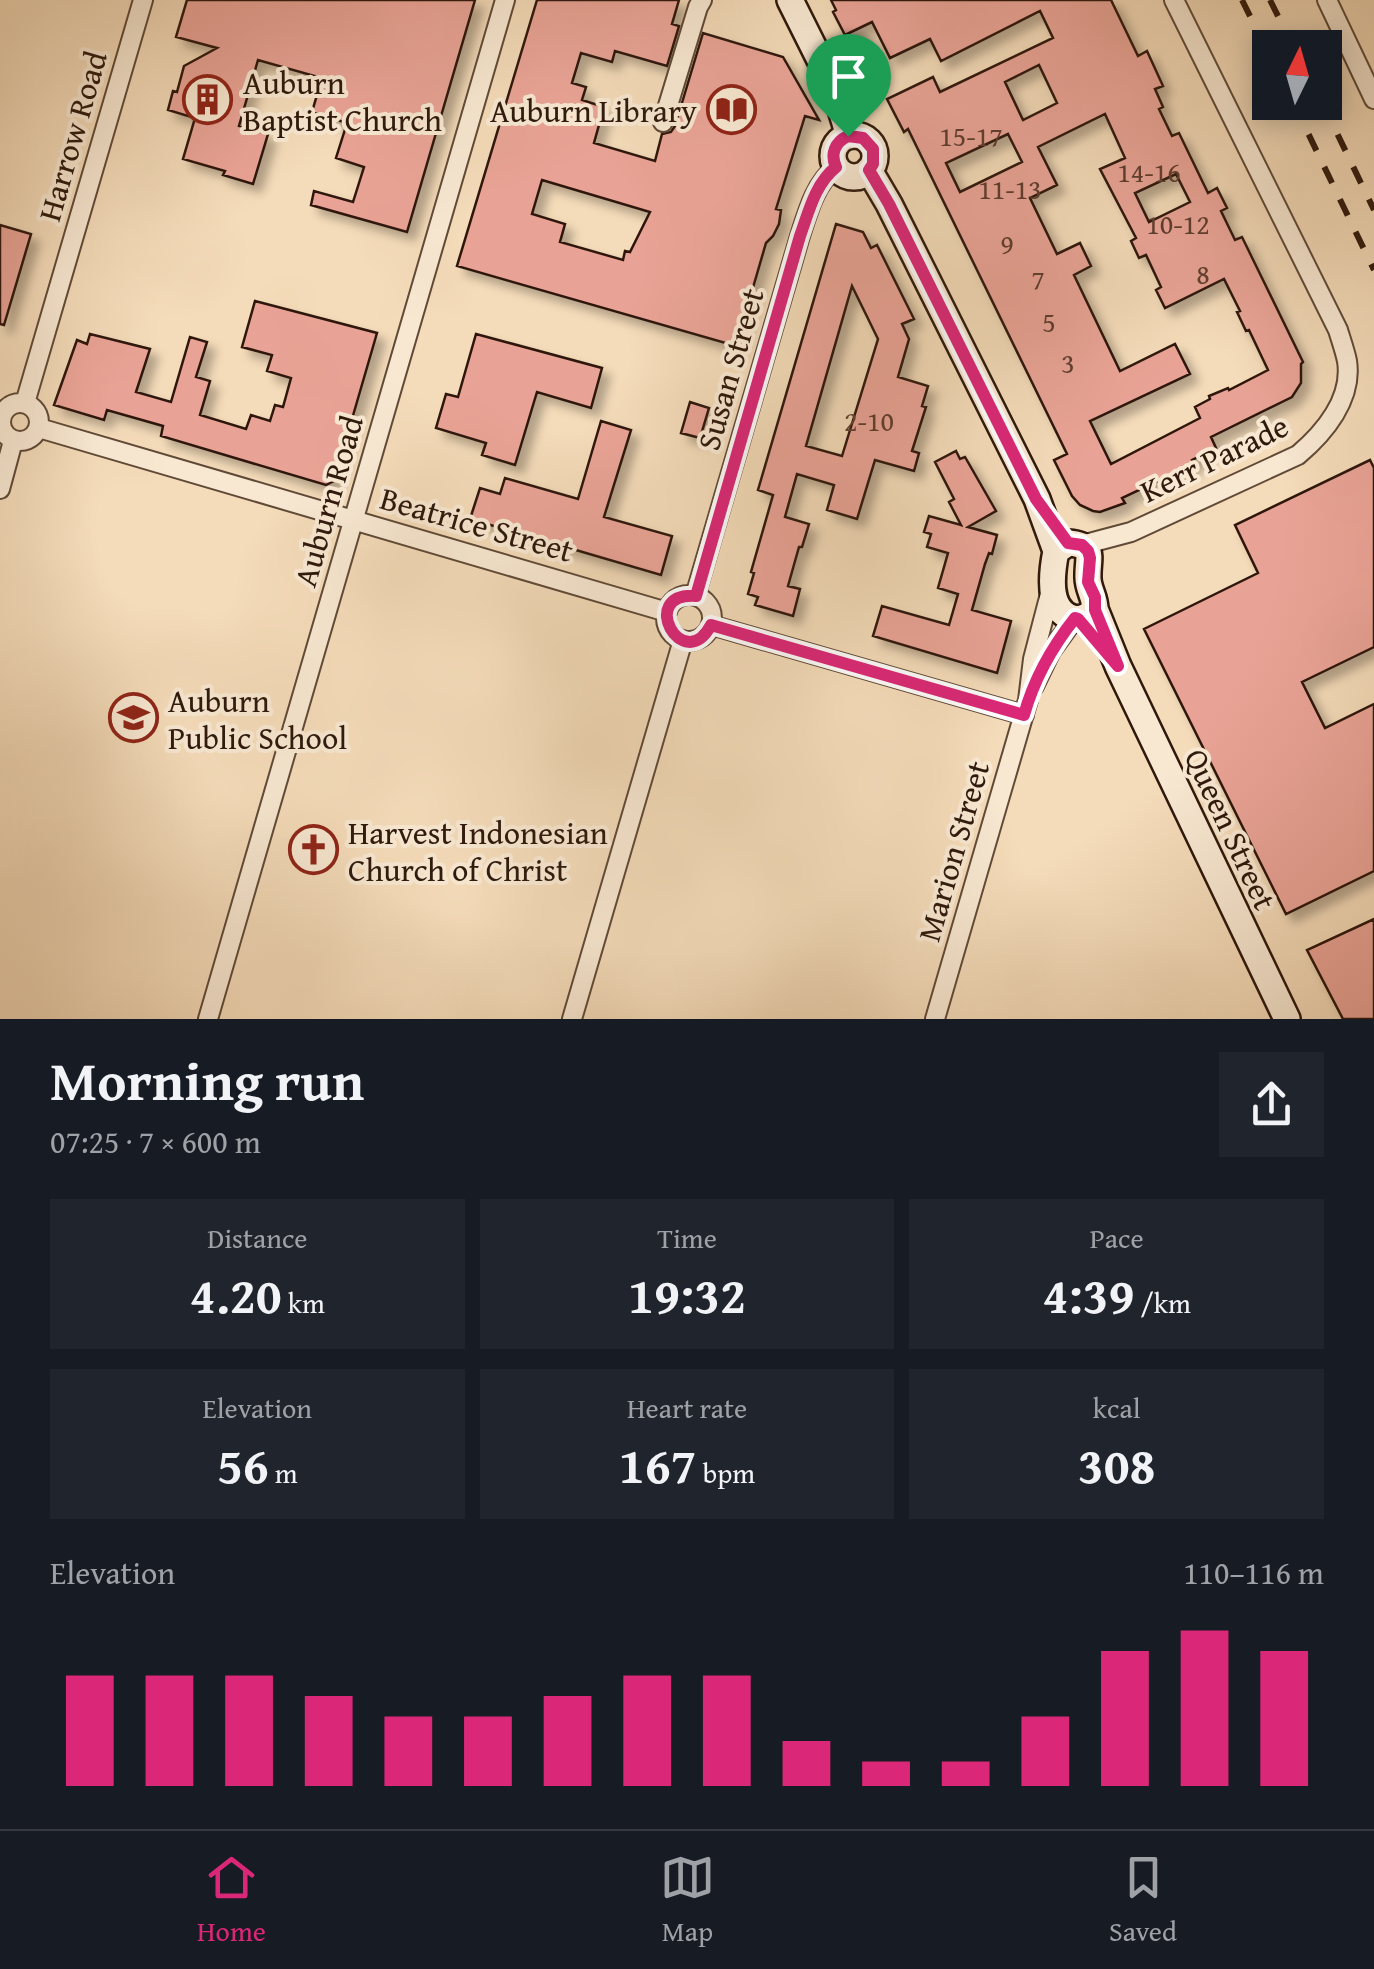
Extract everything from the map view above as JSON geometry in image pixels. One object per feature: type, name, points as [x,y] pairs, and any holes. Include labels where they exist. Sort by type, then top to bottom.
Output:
[{"type":"street","name":"Harrow Road","points":[[25,404],[143,0]]},
{"type":"street","name":"Auburn Road","points":[[208,1019],[505,0]]},
{"type":"street","points":[[663,122],[702,0]]},
{"type":"street","points":[[790,0],[836,90],[848,136]]},
{"type":"street","name":"Kerr Parade","points":[[1074,551],[1131,532],[1298,455],[1334,417],[1345,388],[1348,364],[1338,330],[1174,0]]},
{"type":"street","points":[[1327,0],[1374,100]]},
{"type":"street","points":[[856,136],[870,143],[874,156],[864,174],[846,176],[836,167],[834,148],[843,138],[856,136]]},
{"type":"street","name":"Susan Street","points":[[696,596],[800,236],[824,177],[836,167]]},
{"type":"street","points":[[869,170],[1036,499],[1074,551],[1095,597],[1083,616],[1067,616],[1058,606],[1052,584],[1074,551]]},
{"type":"street","points":[[14,404],[25,404],[36,410],[39,428],[32,438],[20,442],[8,438],[1,428],[1,416],[14,404]]},
{"type":"street","name":"Beatrice Street","points":[[39,428],[667,612]]},
{"type":"street","points":[[0,490],[14,440]]},
{"type":"street","name":"Marion Street","points":[[1026,708],[1033,659],[1052,584]]},
{"type":"street","points":[[681,596],[696,596],[711,610],[711,625],[703,636],[683,640],[671,632],[667,612],[681,596]]},
{"type":"street","name":"Marion Street","points":[[935,1019],[1026,708],[1051,650],[1083,616]]},
{"type":"street","name":"Queen Street","points":[[1083,616],[1118,666],[1287,1019]]},
{"type":"street","points":[[711,625],[1026,708]]},
{"type":"street","points":[[572,1019],[683,640]]},
{"type":"building","points":[[187,0],[475,0],[407,232],[311,205],[314,191],[353,202],[364,167],[336,158],[347,123],[312,112],[322,78],[258,60],[239,126],[268,134],[253,184],[183,159],[195,118],[168,110],[173,91],[177,92],[184,66],[217,48],[176,37]]},
{"type":"building","points":[[537,0],[679,0],[672,24],[679,26],[667,66],[615,51],[612,62],[581,53],[572,83],[586,87],[582,100],[604,107],[594,143],[655,161],[662,134],[671,132],[675,126],[703,33],[783,57],[819,120],[805,116],[776,209],[781,210],[779,224],[766,243],[736,346],[457,266]],"holes":[[[542,180],[650,212],[623,260],[560,242],[565,224],[532,214]]]},
{"type":"building","points":[[831,0],[1111,0],[1138,56],[1147,51],[1163,86],[1155,89],[1163,107],[1159,109],[1172,136],[1179,133],[1208,193],[1217,188],[1227,208],[1221,211],[1235,240],[1242,237],[1303,362],[1301,383],[1292,397],[1211,437],[1216,448],[1192,460],[1194,464],[1122,498],[1125,503],[1100,512],[1080,505],[1054,460],[1067,454],[908,129],[904,132],[887,99],[933,77],[940,92],[1053,38],[1040,11],[941,61],[930,39],[890,58],[872,22],[845,35],[833,12],[836,10]],"holes":[[[1039,65],[1057,103],[1023,120],[1005,82]],[[1105,114],[1125,158],[1100,169],[1136,238],[1131,241],[1139,258],[1146,255],[1161,287],[1156,290],[1165,308],[1224,279],[1268,370],[1209,396],[1195,407],[1200,418],[1111,464],[1090,421],[1190,374],[1175,344],[1120,371],[1074,275],[1091,266],[1080,243],[1057,254],[1030,198],[1057,185],[1038,147]],[[1008,134],[1022,162],[960,192],[946,163]],[[1176,174],[1190,202],[1149,222],[1135,193]]]},
{"type":"building","points":[[836,224],[863,232],[871,248],[877,245],[914,319],[902,324],[909,339],[898,377],[928,386],[922,406],[926,407],[912,451],[919,453],[914,471],[875,460],[857,519],[827,510],[834,485],[797,474],[785,517],[809,524],[788,586],[800,589],[793,616],[755,605],[758,597],[748,594],[773,495],[758,490]],"holes":[[[852,286],[878,339],[842,456],[806,446]]]},
{"type":"building","points":[[0,225],[31,234],[4,325],[0,324]]},
{"type":"building","points":[[255,301],[377,333],[334,481],[326,485],[161,436],[163,426],[107,410],[104,420],[54,405],[77,340],[87,344],[90,334],[150,349],[136,392],[171,402],[190,337],[207,342],[196,377],[210,381],[200,415],[246,429],[251,415],[270,421],[275,405],[283,407],[291,378],[267,371],[272,355],[242,347]]},
{"type":"building","points":[[476,334],[602,368],[591,408],[537,392],[515,465],[482,455],[486,443],[436,428],[446,394],[458,397]]},
{"type":"building","points":[[690,402],[709,408],[700,438],[681,433]]},
{"type":"building","points":[[601,421],[631,430],[604,517],[672,536],[661,575],[470,519],[480,488],[500,494],[505,478],[578,499]]},
{"type":"building","points":[[956,451],[960,459],[965,457],[996,511],[968,527],[997,535],[972,610],[1011,621],[997,673],[873,636],[882,606],[949,625],[958,594],[938,588],[948,553],[927,547],[931,534],[924,532],[929,516],[961,525],[949,502],[954,499],[935,462]]},
{"type":"building","points":[[1370,460],[1374,468],[1374,647],[1302,682],[1325,728],[1374,704],[1374,871],[1286,914],[1144,629],[1258,573],[1235,525]]},
{"type":"building","points":[[1374,919],[1374,1019],[1343,1019],[1307,950]]},
{"type":"railway","points":[[1242,0],[1257,30]]},
{"type":"railway","points":[[1270,0],[1285,30]]},
{"type":"railway","points":[[1302,120],[1374,270]]},
{"type":"railway","points":[[1331,120],[1374,210]]},
{"type":"place","name":"Auburn Baptist Church","points":[[208,100]]},
{"type":"place","name":"Auburn Library","points":[[732,110]]},
{"type":"place","name":"Auburn Public School","points":[[133,718]]},
{"type":"place","name":"Harvest Indonesian Church of Christ","points":[[313,850]]},
{"type":"route","points":[[848,136],[870,143],[874,156],[869,170],[1036,499],[1068,543],[1082,545],[1088,551],[1088,582],[1095,597],[1095,610],[1118,666],[1075,618],[1051,650],[1024,715],[711,625],[703,636],[690,641],[676,637],[668,626],[670,605],[681,596],[696,596],[800,236],[824,177],[836,167],[834,148],[848,136]]}]
